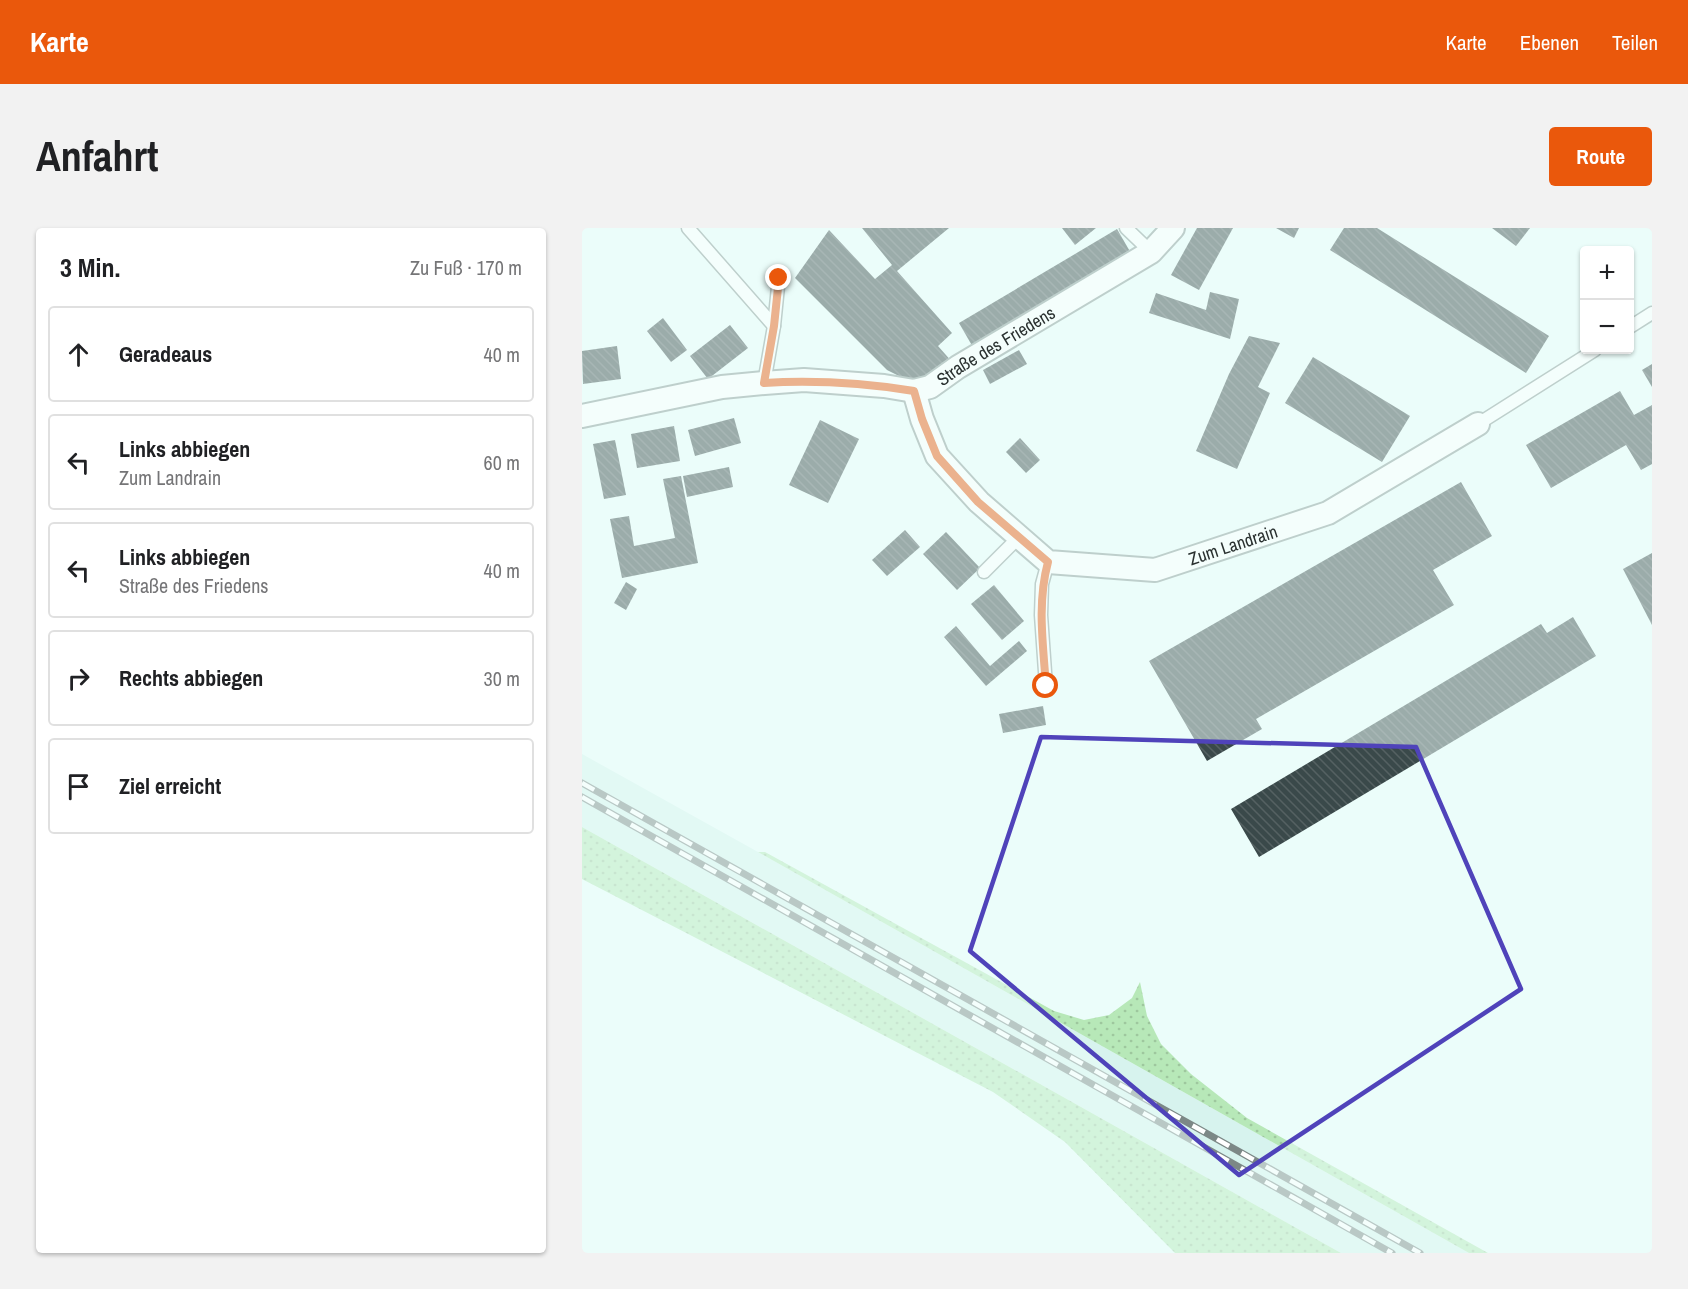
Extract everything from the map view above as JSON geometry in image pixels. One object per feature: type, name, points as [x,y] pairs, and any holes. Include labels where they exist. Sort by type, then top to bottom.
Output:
[{"type":"street","name":"Straße des Friedens","points":[[582,417],[722,387],[764,383],[804,380],[884,386],[914,391],[930,387],[958,367],[1151,252],[1173,228]]},
{"type":"street","points":[[914,391],[937,456],[978,502],[1048,562]]},
{"type":"street","name":"Zum Landrain","points":[[1048,562],[1155,570],[1328,513],[1478,424]]},
{"type":"lane","points":[[688,228],[774,326]]},
{"type":"lane","points":[[1126,228],[1151,252]]},
{"type":"lane","points":[[764,383],[774,326],[779,278]]},
{"type":"lane","points":[[1634,324],[1652,313]]},
{"type":"lane","name":"Zum Landrain","points":[[1478,424],[1589,354]]},
{"type":"lane","points":[[984,572],[1019,537]]},
{"type":"lane","points":[[1046,686],[1041,594],[1048,562]]},
{"type":"highlighted area","points":[[1041,737],[1416,747],[1521,989],[1239,1175],[970,951]]},
{"type":"shaded area","points":[[582,754],[1469,1253],[1341,1253],[582,827]]},
{"type":"green space","points":[[582,827],[1341,1253],[1175,1253],[1065,1142],[993,1092],[582,879]]},
{"type":"green space","points":[[758,852],[765,852],[1054,1011],[1084,1020],[1109,1015],[1132,998],[1140,982],[1147,1016],[1161,1044],[1191,1074],[1247,1118],[1488,1253],[1469,1253]]},
{"type":"building","points":[[862,228],[949,228],[897,271],[952,333],[938,346],[953,363],[939,374],[909,381],[887,370],[795,278],[829,230],[875,279],[892,265]]},
{"type":"building","points":[[1062,228],[1096,228],[1075,245]]},
{"type":"building","points":[[1197,228],[1233,228],[1199,290],[1171,275]]},
{"type":"building","points":[[1276,228],[1299,228],[1294,238]]},
{"type":"building","points":[[1344,228],[1377,228],[1549,336],[1526,373],[1330,250]]},
{"type":"building","points":[[1492,228],[1530,228],[1516,246]]},
{"type":"building","points":[[1117,229],[1132,255],[974,349],[959,323]]},
{"type":"building","points":[[1210,292],[1239,299],[1230,339],[1149,313],[1156,293],[1206,310]]},
{"type":"building","points":[[663,318],[687,350],[671,362],[647,331]]},
{"type":"building","points":[[730,325],[748,348],[708,379],[690,356]]},
{"type":"building","points":[[1249,336],[1280,343],[1258,387],[1270,393],[1237,469],[1196,451],[1229,374]]},
{"type":"building","points":[[617,346],[621,379],[583,384],[582,351]]},
{"type":"building","points":[[1019,350],[1027,364],[990,384],[983,370]]},
{"type":"building","points":[[1313,357],[1410,416],[1382,462],[1285,403]]},
{"type":"building","points":[[1652,364],[1652,387],[1642,370]]},
{"type":"building","points":[[1620,391],[1634,415],[1652,405],[1652,464],[1641,470],[1626,445],[1551,488],[1526,445]]},
{"type":"building","points":[[734,418],[741,443],[695,456],[688,430]]},
{"type":"building","points":[[820,420],[859,439],[828,503],[789,485]]},
{"type":"building","points":[[674,426],[680,461],[637,468],[631,434]]},
{"type":"building","points":[[1020,438],[1040,460],[1026,473],[1006,452]]},
{"type":"building","points":[[615,440],[626,495],[604,499],[593,444]]},
{"type":"building","points":[[729,467],[733,487],[687,497],[683,476]]},
{"type":"building","points":[[681,476],[698,563],[622,578],[610,519],[629,516],[634,546],[675,538],[663,479]]},
{"type":"building","points":[[1461,482],[1492,536],[1433,570],[1454,605],[1256,719],[1262,729],[1207,761],[1149,661]]},
{"type":"building","points":[[905,530],[920,547],[887,576],[872,560]]},
{"type":"building","points":[[946,532],[980,568],[957,590],[923,554]]},
{"type":"building","points":[[1652,553],[1652,625],[1623,569]]},
{"type":"building","points":[[626,582],[637,589],[626,610],[614,603]]},
{"type":"building","points":[[994,585],[1024,621],[1002,640],[971,604]]},
{"type":"building","points":[[1573,617],[1596,656],[1259,857],[1231,809],[1541,624],[1547,633]]},
{"type":"building","points":[[956,626],[990,666],[1019,641],[1027,651],[986,686],[944,637]]},
{"type":"building","points":[[1043,706],[1046,725],[1003,733],[999,714]]},
{"type":"railway","points":[[582,783],[1420,1253]]},
{"type":"railway","points":[[582,797],[1392,1253]]},
{"type":"route","points":[[779,278],[774,326],[764,383],[804,380],[884,386],[914,391],[937,456],[978,502],[1048,562],[1042,584],[1041,615],[1046,686]]}]
